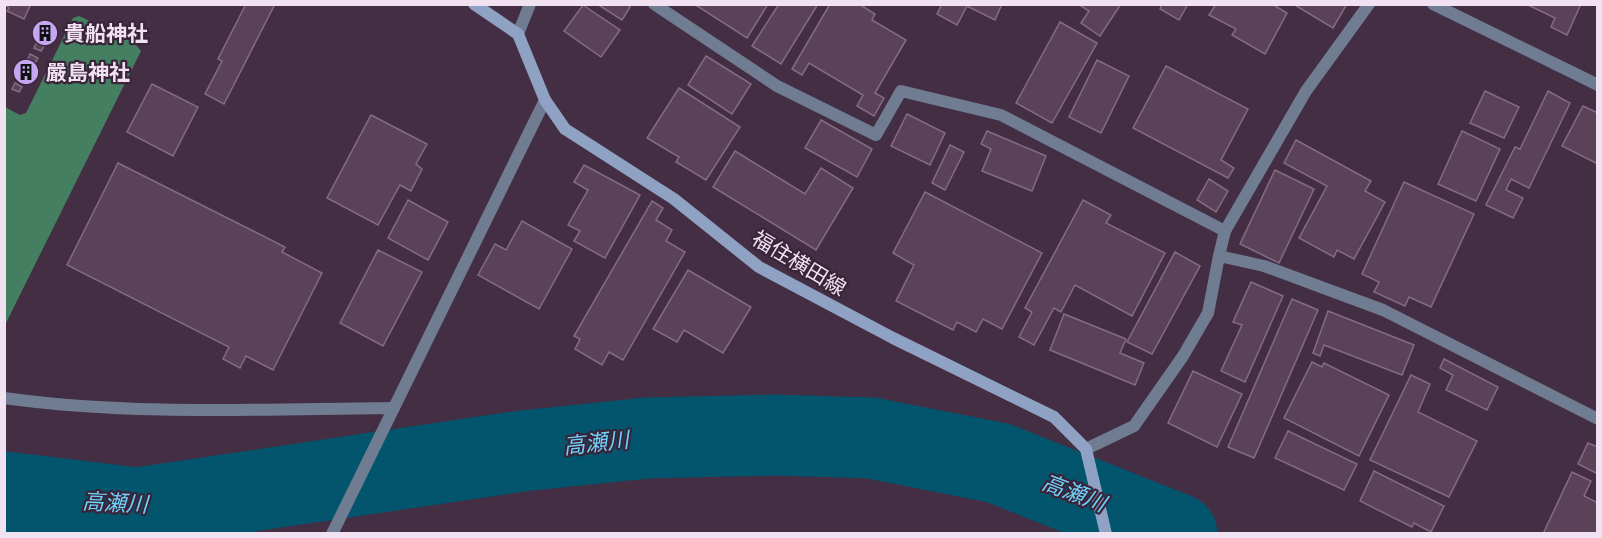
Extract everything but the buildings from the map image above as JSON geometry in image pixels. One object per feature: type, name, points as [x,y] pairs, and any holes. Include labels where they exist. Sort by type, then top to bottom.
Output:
[{"type":"main road","points":[[474,4],[518,34]]},
{"type":"main road","name":"福住横田線","points":[[518,34],[545,100],[565,129],[674,199],[759,267],[892,338],[1054,417],[1086,449]]},
{"type":"main road","points":[[1086,449],[1106,534]]},
{"type":"street","points":[[518,34],[530,4]]},
{"type":"street","points":[[654,4],[777,86],[876,135],[901,91],[1000,115],[1225,231]]},
{"type":"street","points":[[1086,449],[1134,426],[1183,356],[1208,313],[1225,231],[1306,91],[1369,4]]},
{"type":"street","points":[[1433,4],[1598,86]]},
{"type":"street","points":[[332,534],[545,100]]},
{"type":"street","points":[[1219,256],[1264,266],[1383,310],[1598,420]]},
{"type":"street","points":[[4,398],[112,408],[234,410],[394,408]]},
{"type":"green space","points":[[79,16],[133,41],[141,51],[5,325],[5,107],[20,115],[26,113],[73,18]]},
{"type":"waterway","name":"高瀬川","points":[[4,492],[137,508],[522,451],[647,438],[775,435],[871,438],[998,463],[1177,534]]},
{"type":"place","name":"貴船神社","points":[[45,33]]},
{"type":"place","name":"嚴島神社","points":[[26,72]]}]
